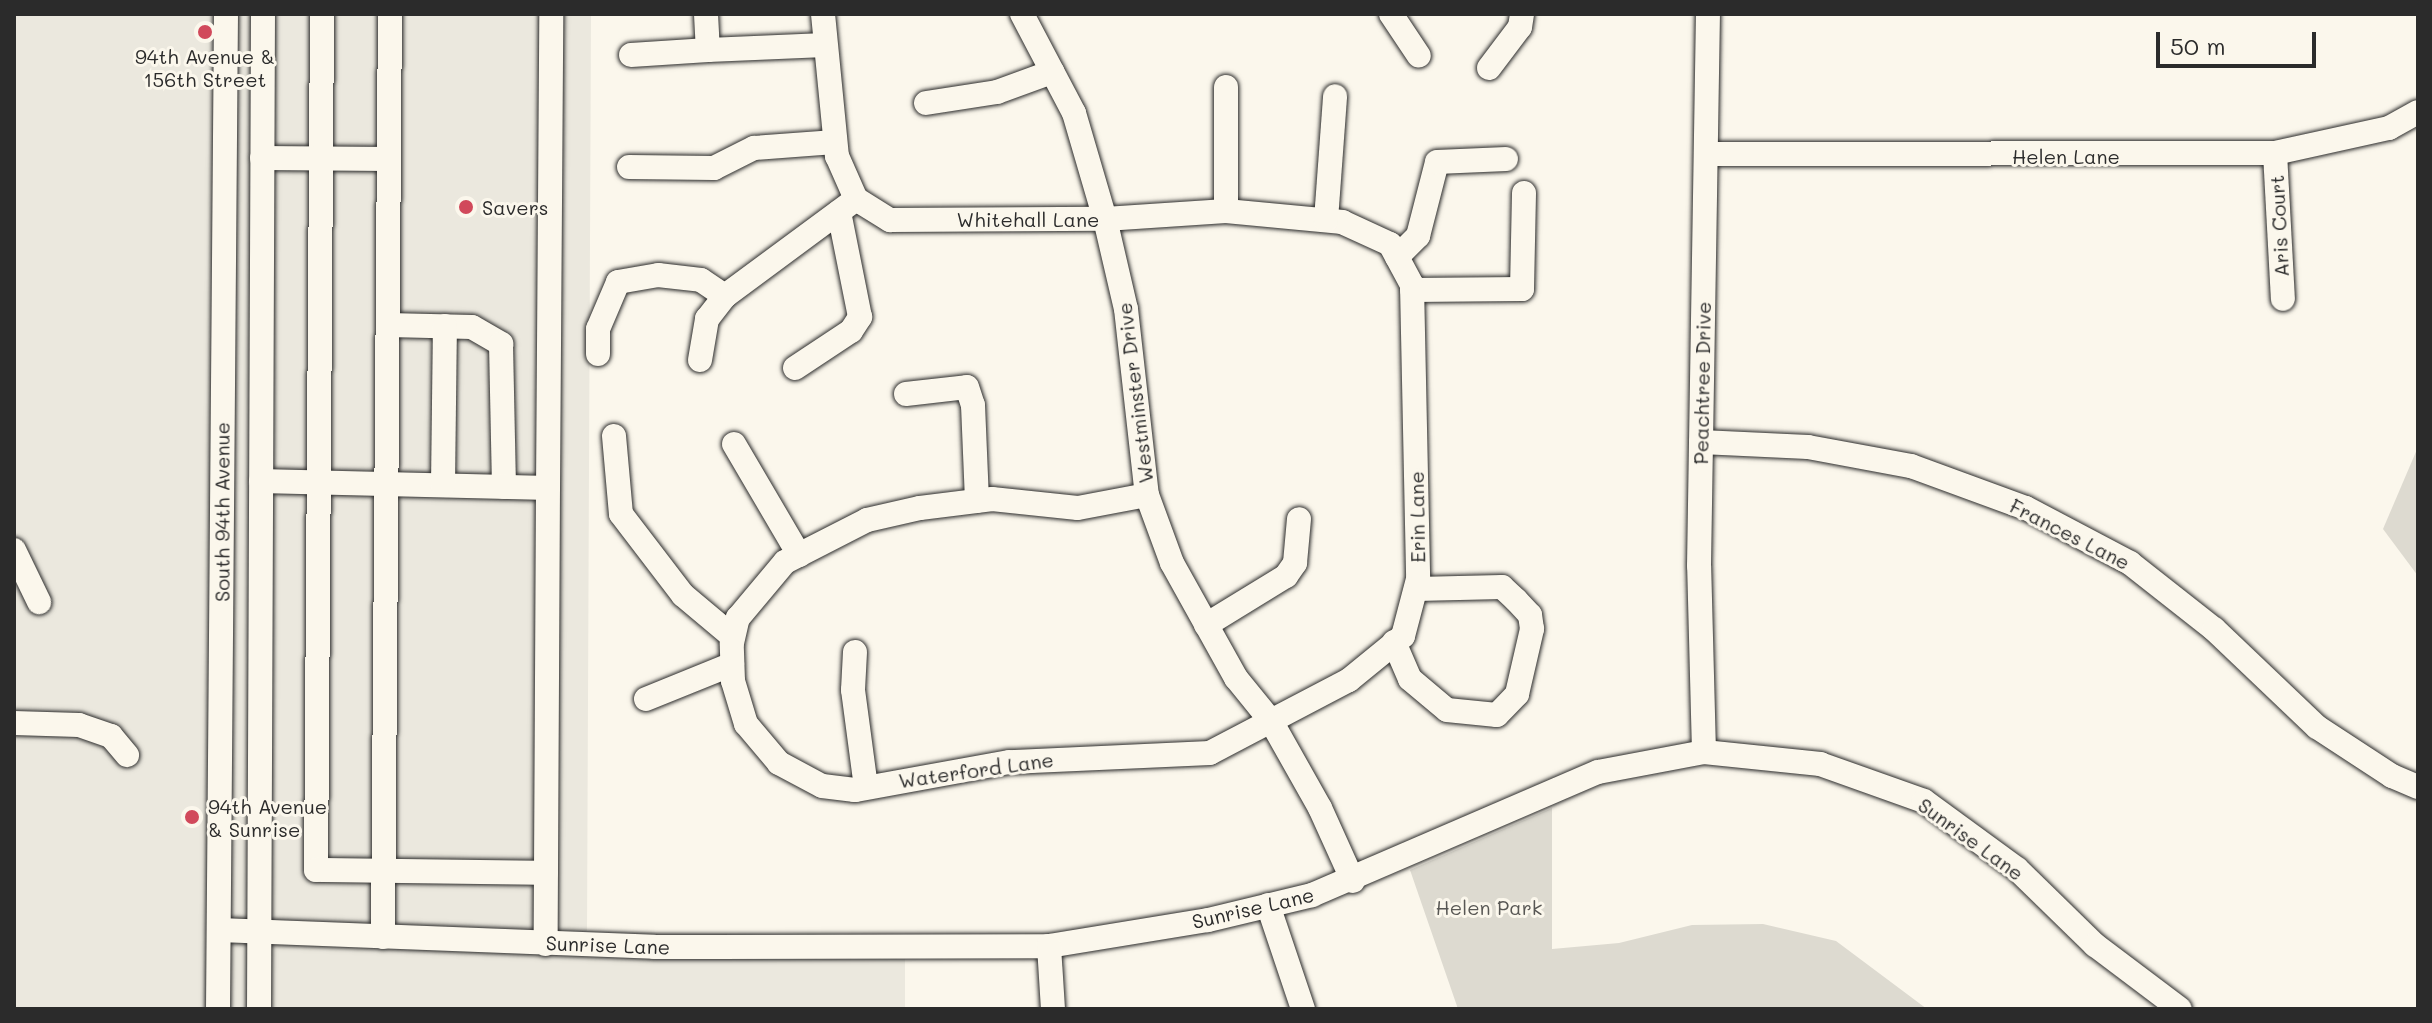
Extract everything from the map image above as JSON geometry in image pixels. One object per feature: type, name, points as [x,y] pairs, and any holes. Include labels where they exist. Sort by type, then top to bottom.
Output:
[{"type":"street","name":"South 94th Avenue","points":[[218,1009],[226,14]]},
{"type":"street","name":"South 94th Avenue","points":[[259,1009],[263,14]]},
{"type":"street","points":[[322,14],[316,870],[546,873]]},
{"type":"street","points":[[383,937],[390,14]]},
{"type":"street","points":[[546,944],[551,14]]},
{"type":"street","points":[[706,14],[708,50]]},
{"type":"street","points":[[795,368],[851,331],[860,317],[847,206],[835,142],[823,14]]},
{"type":"street","name":"Westminster Drive","points":[[1022,14],[1074,113],[1105,219],[1126,309],[1147,495],[1172,563],[1236,678],[1271,721],[1320,808],[1353,881]]},
{"type":"street","points":[[1391,14],[1419,56]]},
{"type":"street","points":[[1489,68],[1520,27],[1522,14]]},
{"type":"street","name":"Peachtree Drive","points":[[1704,752],[1701,442],[1708,14]]},
{"type":"street","points":[[631,55],[825,45]]},
{"type":"street","points":[[926,103],[997,92],[1052,72]]},
{"type":"street","points":[[1226,87],[1226,211]]},
{"type":"street","points":[[1326,220],[1335,96]]},
{"type":"street","name":"Helen Lane","points":[[1707,154],[2275,153],[2389,128],[2418,112]]},
{"type":"street","points":[[629,167],[714,168],[754,148],[835,142]]},
{"type":"street","name":"Aris Court","points":[[2275,153],[2283,299]]},
{"type":"street","points":[[262,158],[389,159]]},
{"type":"street","points":[[1393,251],[1418,236],[1437,162],[1506,159]]},
{"type":"street","points":[[1412,290],[1522,289],[1524,193]]},
{"type":"street","points":[[700,360],[707,319],[725,296],[847,206]]},
{"type":"street","name":"Whitehall Lane","points":[[847,206],[890,220],[1105,219],[1226,211],[1342,222],[1393,251]]},
{"type":"street","name":"Erin Lane","points":[[1271,721],[1349,680],[1403,636],[1416,589],[1412,290],[1393,251]]},
{"type":"street","points":[[598,354],[598,329],[618,282],[658,275],[701,280],[725,296]]},
{"type":"street","points":[[388,325],[472,327],[501,344],[504,487]]},
{"type":"street","points":[[443,485],[445,326]]},
{"type":"street","points":[[906,394],[967,387],[973,405],[977,501]]},
{"type":"street","points":[[614,436],[615,486],[628,527],[683,595],[733,637]]},
{"type":"street","name":"Frances Lane","points":[[1701,442],[1808,447],[1911,466],[2026,508],[2130,563],[2214,629],[2317,727],[2392,776],[2418,787]]},
{"type":"street","points":[[734,444],[799,555]]},
{"type":"street","points":[[261,481],[548,488]]},
{"type":"street","points":[[646,699],[732,664],[733,637],[738,618],[761,588],[799,555],[867,520],[977,501],[1078,508],[1147,495]]},
{"type":"street","points":[[1206,625],[1286,576],[1295,563],[1299,519]]},
{"type":"street","points":[[14,550],[39,602]]},
{"type":"street","points":[[1394,642],[1410,679],[1447,710],[1497,715],[1517,694],[1532,629],[1530,615],[1516,600],[1502,587],[1416,589]]},
{"type":"street","points":[[855,652],[853,690],[866,787]]},
{"type":"street","name":"Waterford Lane","points":[[732,664],[746,724],[779,763],[822,786],[866,787],[1009,762],[1210,753],[1271,721]]},
{"type":"street","points":[[14,723],[79,725],[111,736],[127,755]]},
{"type":"street","name":"Sunrise Lane","points":[[219,930],[546,944],[1049,946],[1268,905],[1353,881],[1598,772],[1704,752],[1820,764],[1924,801],[2017,869],[2095,945],[2180,1009]]},
{"type":"street","points":[[1268,905],[1303,1009]]},
{"type":"street","points":[[1049,946],[1053,1009]]},
{"type":"shaded area","points":[[14,14],[591,14],[587,931],[905,936],[905,1009],[14,1009]]},
{"type":"green space","points":[[2418,447],[2418,576],[2383,529]]},
{"type":"green space","name":"Helen Park","points":[[1552,808],[1552,949],[1619,943],[1692,925],[1763,924],[1836,941],[1927,1009],[1458,1009],[1410,870]]},
{"type":"place","name":"94th Avenue & 156th Street","points":[[205,32]]},
{"type":"place","name":"Savers","points":[[466,207]]},
{"type":"place","name":"94th Avenue & Sunrise","points":[[192,817]]}]
